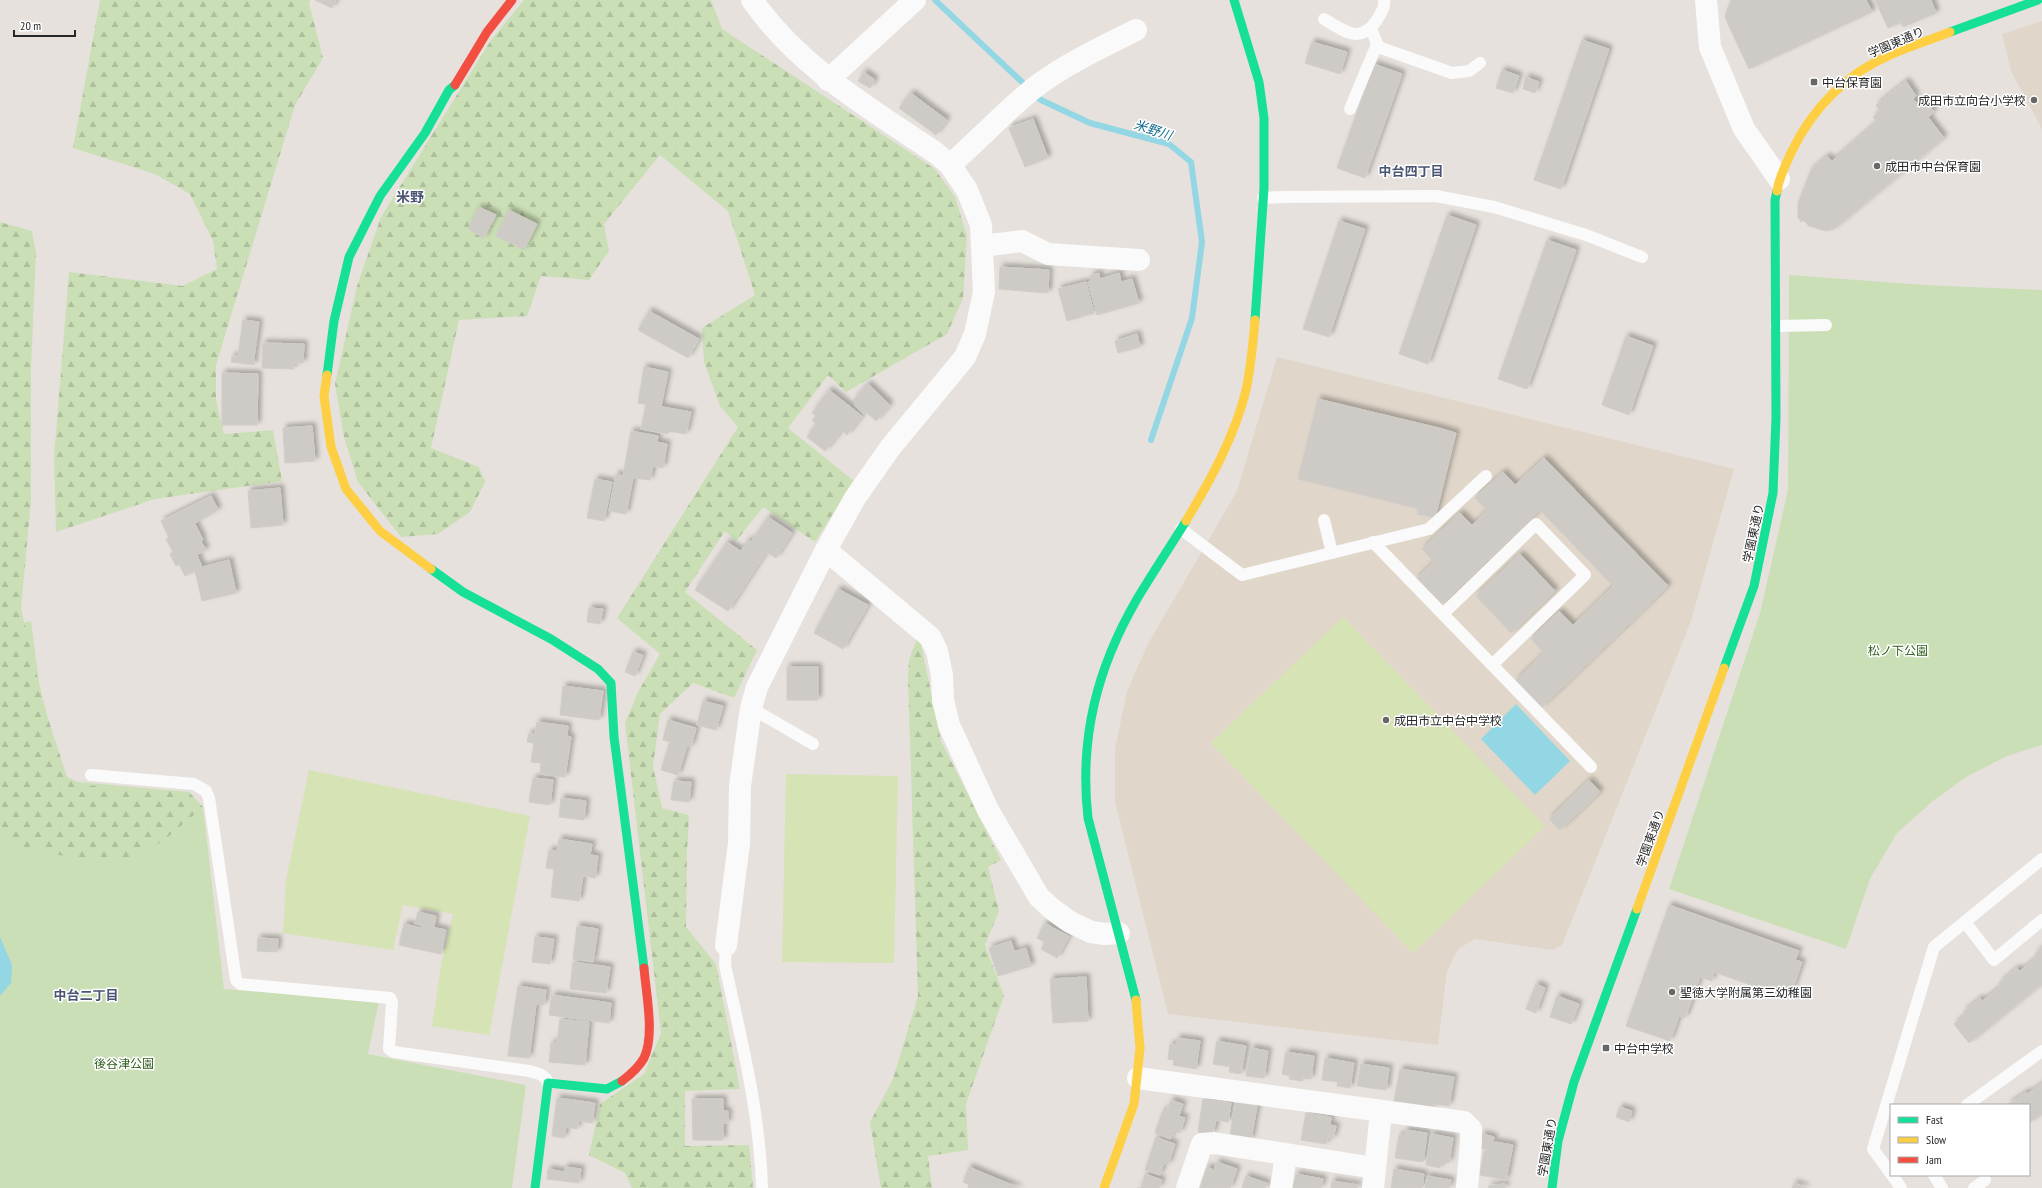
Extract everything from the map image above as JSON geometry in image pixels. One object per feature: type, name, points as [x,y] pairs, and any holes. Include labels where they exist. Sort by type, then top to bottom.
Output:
[{"type":"street","points":[[512,0],[486,32],[456,84],[449,90],[425,133],[380,196],[349,257],[334,321],[324,396],[331,447],[346,489],[380,531],[463,592],[551,639],[598,669],[611,683],[614,738],[643,961],[650,1028],[644,1058],[632,1073],[621,1082],[607,1090],[548,1083],[535,1188]]},
{"type":"street","points":[[726,944],[739,843],[740,786],[752,708],[757,687],[826,550],[855,498],[890,448],[965,357],[976,334],[981,315],[984,292],[981,225],[976,209],[967,190],[950,165],[936,153],[828,80],[800,56],[752,0]]},
{"type":"street","points":[[828,80],[915,0]]},
{"type":"street","points":[[1104,1188],[1134,1104],[1138,1078],[1140,1048],[1136,998],[1088,818],[1084,792],[1086,745],[1096,695],[1116,641],[1130,610],[1181,529],[1218,461],[1235,424],[1244,398],[1254,336],[1263,198],[1264,127],[1261,94],[1242,20],[1234,0]]},
{"type":"street","points":[[1706,0],[1710,47],[1744,129],[1779,179]]},
{"type":"street","name":"学園東通り","points":[[1552,1188],[1558,1141],[1574,1082],[1754,586],[1774,493],[1776,418],[1776,200],[1779,179],[1801,132],[1827,99],[1849,78],[1889,55],[2038,0]]},
{"type":"street","points":[[950,165],[983,137],[1021,98],[1090,53],[1136,30]]},
{"type":"street","points":[[982,246],[1022,241],[1048,254],[1139,260]]},
{"type":"street","points":[[826,550],[930,637],[937,651],[942,675],[943,700],[949,726],[988,810],[1039,897],[1052,910],[1070,922],[1091,932],[1105,934],[1119,933]]},
{"type":"street","points":[[1138,1078],[1464,1122],[1470,1129],[1471,1142],[1467,1188]]},
{"type":"street","points":[[1187,1188],[1202,1144],[1214,1143],[1286,1155],[1374,1178],[1381,1112]]},
{"type":"street","points":[[1281,1188],[1286,1155]]},
{"type":"lane","points":[[1324,19],[1348,33],[1360,34],[1371,28],[1385,8],[1384,0]]},
{"type":"lane","points":[[1371,28],[1377,44],[1381,48],[1452,73],[1469,71],[1480,63]]},
{"type":"lane","points":[[1350,109],[1377,44]]},
{"type":"lane","points":[[1263,198],[1282,196],[1436,196],[1494,207],[1586,235],[1642,257]]},
{"type":"lane","points":[[1776,326],[1826,325]]},
{"type":"lane","points":[[1181,529],[1242,575],[1429,529],[1486,476]]},
{"type":"lane","points":[[1324,520],[1332,552]]},
{"type":"lane","points":[[1443,614],[1536,524],[1547,535],[1585,575],[1492,665]]},
{"type":"lane","points":[[1373,542],[1591,767]]},
{"type":"lane","points":[[752,708],[813,744]]},
{"type":"lane","points":[[91,775],[194,784],[206,791],[209,798],[236,980],[240,984],[390,998],[392,1002],[389,1049],[394,1052],[529,1070],[546,1078],[548,1083]]},
{"type":"lane","points":[[1890,1171],[1873,1149],[1934,947],[2042,859]]},
{"type":"lane","points":[[1965,922],[1994,960],[2042,920]]},
{"type":"lane","points":[[726,944],[726,965],[754,1108],[761,1157],[762,1188]]},
{"type":"lane","points":[[1968,1104],[2042,1051]]},
{"type":"lane","points":[[1893,1176],[1901,1188]]},
{"type":"lane","points":[[1935,1176],[1942,1188]]},
{"type":"lane","points":[[1974,1188],[1985,1180]]},
{"type":"shaded area","name":"成田市立向台小学校","points":[[2042,21],[2042,129],[2011,71],[2002,34]]},
{"type":"shaded area","name":"成田市立中台中学校","points":[[1277,357],[1734,469],[1691,621],[1562,945],[1553,950],[1475,939],[1458,949],[1447,971],[1438,1045],[1168,1014],[1115,802],[1115,749],[1127,691],[1148,644],[1237,491]]},
{"type":"green space","points":[[100,0],[310,0],[309,3],[323,58],[295,105],[216,365],[216,400],[224,434],[273,430],[282,481],[155,499],[56,532],[54,457],[69,272],[183,286],[217,269],[213,241],[190,194],[155,174],[73,148]]},
{"type":"green space","points":[[524,0],[711,0],[722,29],[935,169],[955,197],[967,236],[963,298],[947,334],[846,392],[828,375],[788,428],[854,481],[815,542],[763,507],[736,541],[725,531],[685,592],[757,650],[734,698],[693,683],[660,714],[653,766],[662,808],[689,815],[686,927],[716,964],[740,1089],[685,1091],[685,1146],[749,1145],[753,1188],[632,1188],[625,1173],[589,1155],[600,1104],[644,1074],[661,1033],[625,723],[638,692],[660,654],[617,618],[738,427],[720,406],[704,362],[702,328],[755,295],[728,211],[660,155],[604,224],[609,251],[589,280],[541,276],[527,316],[459,320],[431,448],[479,467],[485,482],[470,512],[438,534],[401,537],[358,482],[344,437],[335,384],[357,286],[381,217],[491,40]]},
{"type":"green space","points":[[0,222],[32,231],[36,253],[31,368],[31,501],[21,609],[46,712],[67,777],[84,785],[189,792],[203,807],[162,842],[124,860],[88,861],[30,849],[0,840]]},
{"type":"green space","name":"松ノ下公園","points":[[1789,275],[1925,285],[2042,290],[2042,745],[2007,756],[1966,777],[1933,801],[1897,833],[1870,879],[1846,949],[1669,889],[1760,613],[1788,490]]},
{"type":"green space","points":[[1343,617],[1545,826],[1413,953],[1211,743]]},
{"type":"green space","name":"後谷津公園","points":[[31,621],[48,752],[68,781],[188,792],[203,807],[224,989],[379,1001],[368,1054],[526,1085],[512,1188],[0,1188],[0,629]]},
{"type":"green space","points":[[917,638],[921,644],[941,741],[1001,860],[988,867],[999,911],[985,945],[1004,996],[966,1104],[968,1150],[928,1156],[932,1188],[881,1188],[870,1122],[893,1079],[918,996],[908,677],[909,660]]},
{"type":"green space","points":[[309,770],[530,816],[489,1035],[432,1026],[442,960],[453,914],[403,905],[393,950],[283,933],[286,880]]},
{"type":"green space","points":[[786,774],[898,776],[894,963],[782,962]]},
{"type":"water","points":[[1516,704],[1570,761],[1535,795],[1481,739]]},
{"type":"water","points":[[0,937],[12,965],[11,983],[0,996]]},
{"type":"building","points":[[315,0],[336,0],[332,8]]},
{"type":"building","points":[[1731,0],[1781,0],[1728,24],[1725,16]]},
{"type":"building","points":[[1781,0],[1866,0],[1872,12],[1749,69],[1728,24]]},
{"type":"building","points":[[1875,0],[1891,0],[1900,23],[1888,28]]},
{"type":"building","points":[[1891,0],[1931,0],[1936,13],[1903,27]]},
{"type":"building","points":[[1582,40],[1609,49],[1561,189],[1534,180]]},
{"type":"building","points":[[1312,42],[1347,52],[1340,74],[1305,63]]},
{"type":"building","points":[[1374,64],[1402,74],[1365,178],[1337,168]]},
{"type":"building","points":[[1502,70],[1519,76],[1513,93],[1496,88]]},
{"type":"building","points":[[864,72],[875,80],[870,88],[858,81]]},
{"type":"building","points":[[1526,77],[1539,82],[1535,93],[1523,89]]},
{"type":"building","points":[[1906,81],[1916,96],[1913,99],[1916,103],[1923,99],[1934,112],[1928,117],[1944,138],[1834,229],[1826,231],[1809,226],[1803,220],[1801,222],[1798,217],[1798,203],[1811,170],[1827,156],[1832,161],[1877,122],[1873,117],[1880,111],[1876,105]]},
{"type":"building","points":[[911,93],[928,106],[917,121],[899,108]]},
{"type":"building","points":[[928,106],[947,120],[936,135],[917,121]]},
{"type":"building","points":[[1033,119],[1048,158],[1025,167],[1009,128]]},
{"type":"building","points":[[479,207],[496,215],[484,238],[468,229]]},
{"type":"building","points":[[509,210],[537,224],[524,250],[496,236]]},
{"type":"building","points":[[1447,215],[1476,225],[1428,364],[1399,354]]},
{"type":"building","points":[[1339,221],[1365,229],[1329,337],[1303,329]]},
{"type":"building","points":[[1547,240],[1576,250],[1527,389],[1498,379]]},
{"type":"building","points":[[1000,267],[1049,270],[1048,293],[999,289]]},
{"type":"building","points":[[1099,273],[1100,279],[1119,273],[1121,282],[1132,279],[1139,303],[1097,315],[1088,282],[1091,281],[1090,276]]},
{"type":"building","points":[[1086,282],[1094,313],[1067,321],[1058,289]]},
{"type":"building","points":[[649,311],[699,339],[688,358],[638,330]]},
{"type":"building","points":[[243,320],[259,322],[254,358],[238,356]]},
{"type":"building","points":[[1137,334],[1140,347],[1118,353],[1115,341]]},
{"type":"building","points":[[1626,336],[1653,346],[1629,415],[1602,405]]},
{"type":"building","points":[[263,343],[304,344],[303,363],[294,363],[293,369],[262,368]]},
{"type":"building","points":[[232,356],[254,358],[254,365],[231,362]]},
{"type":"building","points":[[644,367],[668,372],[661,407],[638,403]]},
{"type":"building","points":[[222,373],[258,374],[257,425],[222,425]]},
{"type":"building","points":[[868,384],[890,405],[876,421],[866,412],[864,414],[854,405],[856,403],[853,400]]},
{"type":"building","points":[[829,390],[862,416],[847,435],[842,430],[825,451],[807,437],[816,424],[812,420],[816,416],[812,413]]},
{"type":"building","points":[[1318,399],[1439,428],[1419,509],[1298,479]]},
{"type":"building","points":[[646,404],[691,412],[686,434],[668,431],[668,434],[641,429]]},
{"type":"building","points":[[312,426],[315,461],[285,463],[283,428]]},
{"type":"building","points":[[1439,428],[1456,433],[1435,518],[1417,514]]},
{"type":"building","points":[[631,431],[658,436],[657,442],[667,444],[663,468],[653,466],[650,480],[633,478],[626,514],[609,511],[616,474],[623,476]]},
{"type":"building","points":[[1544,458],[1668,586],[1630,623],[1603,596],[1613,586],[1540,510],[1512,537],[1475,498],[1503,472],[1515,485]]},
{"type":"building","points":[[595,479],[612,482],[604,521],[587,518]]},
{"type":"building","points":[[280,488],[283,525],[251,528],[248,491]]},
{"type":"building","points":[[211,496],[218,510],[195,523],[187,508]]},
{"type":"building","points":[[187,508],[203,540],[187,549],[179,533],[169,538],[161,521]]},
{"type":"building","points":[[1487,511],[1512,537],[1441,605],[1416,579],[1434,562],[1422,549],[1460,513],[1472,525]]},
{"type":"building","points":[[768,517],[792,533],[776,558],[751,542]]},
{"type":"building","points":[[179,533],[185,546],[173,552],[166,539]]},
{"type":"building","points":[[748,540],[767,552],[759,563],[741,551]]},
{"type":"building","points":[[201,541],[206,550],[191,558],[187,549]]},
{"type":"building","points":[[727,542],[759,563],[728,611],[695,590]]},
{"type":"building","points":[[185,546],[191,558],[176,566],[170,554]]},
{"type":"building","points":[[1520,554],[1555,591],[1511,633],[1476,596]]},
{"type":"building","points":[[197,555],[202,567],[229,560],[236,593],[202,601],[195,571],[185,576],[179,564]]},
{"type":"building","points":[[838,589],[868,605],[843,649],[814,633]]},
{"type":"building","points":[[1603,596],[1630,623],[1542,707],[1516,680],[1544,653],[1531,639],[1559,611],[1573,625]]},
{"type":"building","points":[[589,608],[603,609],[600,624],[587,622]]},
{"type":"building","points":[[633,652],[643,655],[635,676],[625,672]]},
{"type":"building","points":[[787,667],[818,667],[818,700],[787,700]]},
{"type":"building","points":[[563,686],[603,691],[599,720],[560,715]]},
{"type":"building","points":[[703,701],[723,706],[716,730],[697,725]]},
{"type":"building","points":[[668,720],[696,728],[691,747],[663,740]]},
{"type":"building","points":[[537,722],[568,726],[567,736],[571,737],[565,777],[540,774],[541,763],[531,762],[534,743],[527,742],[529,733],[535,734]]},
{"type":"building","points":[[670,741],[687,746],[678,775],[661,770]]},
{"type":"building","points":[[533,778],[553,780],[550,805],[529,802]]},
{"type":"building","points":[[1589,780],[1600,792],[1560,830],[1549,819]]},
{"type":"building","points":[[674,781],[691,782],[689,802],[671,800]]},
{"type":"building","points":[[561,798],[586,801],[584,820],[559,817]]},
{"type":"building","points":[[559,839],[592,844],[590,855],[598,856],[595,878],[583,876],[579,901],[551,897],[554,869],[546,868],[549,850],[557,851]]},
{"type":"building","points":[[1669,905],[1799,951],[1795,960],[1802,962],[1792,991],[1785,988],[1782,996],[1714,972],[1712,981],[1700,977],[1685,1018],[1679,1016],[1670,1041],[1626,1026]]},
{"type":"building","points":[[418,912],[436,916],[434,927],[415,924]]},
{"type":"building","points":[[1045,923],[1053,928],[1045,942],[1037,938]]},
{"type":"building","points":[[404,924],[422,928],[417,949],[399,945]]},
{"type":"building","points":[[422,925],[446,930],[441,954],[417,949]]},
{"type":"building","points":[[577,926],[598,929],[593,962],[573,959]]},
{"type":"building","points":[[1053,928],[1069,936],[1057,958],[1041,949]]},
{"type":"building","points":[[535,937],[554,939],[550,964],[532,962]]},
{"type":"building","points":[[258,938],[278,939],[277,952],[257,951]]},
{"type":"building","points":[[1011,941],[1014,951],[992,958],[989,948]]},
{"type":"building","points":[[1026,948],[1031,966],[998,976],[992,958]]},
{"type":"building","points":[[2042,948],[2042,984],[1969,1043],[1954,1024],[1965,1015],[1963,1012],[1980,998],[1982,1001],[2001,986],[1999,983],[2017,968],[2020,971],[2037,957],[2035,954]]},
{"type":"building","points":[[573,962],[610,967],[606,993],[570,989]]},
{"type":"building","points":[[1086,977],[1088,1021],[1053,1023],[1050,979]]},
{"type":"building","points":[[1536,984],[1545,988],[1536,1013],[1526,1009]]},
{"type":"building","points":[[518,986],[546,990],[544,1005],[536,1004],[533,1028],[512,1026]]},
{"type":"building","points":[[552,995],[611,1003],[609,1023],[549,1015]]},
{"type":"building","points":[[1557,996],[1579,1004],[1571,1024],[1550,1017]]},
{"type":"building","points":[[560,1019],[589,1022],[585,1065],[549,1062],[551,1043],[557,1043]]},
{"type":"building","points":[[512,1026],[533,1028],[529,1058],[508,1056]]},
{"type":"building","points":[[1177,1038],[1200,1041],[1196,1069],[1173,1065],[1174,1060],[1168,1059],[1170,1044],[1176,1045]]},
{"type":"building","points":[[1217,1041],[1246,1046],[1241,1074],[1229,1072],[1230,1067],[1213,1064]]},
{"type":"building","points":[[1251,1048],[1268,1051],[1264,1078],[1246,1076]]},
{"type":"building","points":[[1286,1052],[1314,1056],[1311,1079],[1303,1078],[1302,1081],[1289,1079],[1290,1076],[1282,1074]]},
{"type":"building","points":[[1325,1058],[1354,1063],[1350,1088],[1337,1086],[1338,1082],[1322,1080]]},
{"type":"building","points":[[1361,1064],[1389,1068],[1386,1090],[1357,1086]]},
{"type":"building","points":[[1400,1069],[1454,1077],[1449,1106],[1435,1104],[1434,1108],[1394,1101]]},
{"type":"building","points":[[2042,1084],[2042,1114],[2030,1122],[2030,1104],[2008,1104],[2026,1092],[2027,1094]]},
{"type":"building","points":[[557,1098],[581,1101],[577,1129],[566,1127],[564,1138],[552,1136]]},
{"type":"building","points":[[692,1099],[723,1099],[723,1111],[728,1111],[728,1123],[723,1123],[723,1140],[693,1140]]},
{"type":"building","points":[[1203,1099],[1231,1103],[1228,1122],[1216,1120],[1213,1134],[1198,1132]]},
{"type":"building","points":[[1171,1100],[1183,1104],[1179,1116],[1185,1118],[1180,1133],[1174,1131],[1170,1139],[1155,1133],[1163,1110],[1166,1112]]},
{"type":"building","points":[[581,1101],[595,1103],[592,1123],[578,1121]]},
{"type":"building","points":[[1235,1102],[1257,1106],[1251,1140],[1230,1137]]},
{"type":"building","points":[[1620,1107],[1632,1111],[1629,1122],[1616,1117]]},
{"type":"building","points":[[1306,1113],[1331,1117],[1330,1125],[1336,1126],[1333,1139],[1328,1138],[1326,1144],[1301,1140]]},
{"type":"building","points":[[1405,1130],[1427,1133],[1423,1162],[1395,1158],[1399,1135],[1404,1136]]},
{"type":"building","points":[[1431,1134],[1453,1138],[1449,1163],[1441,1162],[1440,1168],[1426,1165]]},
{"type":"building","points":[[1482,1134],[1494,1137],[1492,1151],[1479,1148]]},
{"type":"building","points":[[1156,1137],[1175,1144],[1168,1165],[1164,1163],[1160,1175],[1145,1170]]},
{"type":"building","points":[[1495,1142],[1513,1145],[1506,1180],[1480,1175],[1484,1151],[1493,1152]]},
{"type":"building","points":[[1217,1162],[1237,1169],[1230,1188],[1200,1188],[1207,1167],[1214,1170]]},
{"type":"building","points":[[565,1167],[581,1169],[579,1183],[547,1179],[548,1169],[564,1172]]},
{"type":"building","points":[[969,1167],[1019,1188],[968,1188],[969,1185],[963,1182]]},
{"type":"building","points":[[1394,1169],[1424,1174],[1422,1188],[1391,1188]]},
{"type":"building","points":[[1145,1174],[1162,1180],[1159,1188],[1141,1188]]},
{"type":"building","points":[[1296,1174],[1323,1179],[1321,1188],[1293,1188]]},
{"type":"building","points":[[1246,1176],[1267,1183],[1265,1188],[1242,1188]]},
{"type":"building","points":[[1427,1176],[1451,1180],[1449,1188],[1425,1188]]},
{"type":"building","points":[[1332,1181],[1358,1185],[1357,1188],[1331,1188]]},
{"type":"building","points":[[1794,1183],[1807,1188],[1792,1188]]},
{"type":"building","points":[[1505,1184],[1506,1188],[1489,1188],[1488,1186]]},
{"type":"waterway","name":"米野川","points":[[935,0],[1041,100],[1090,123],[1169,144],[1191,162],[1202,242],[1192,318],[1151,440]]},
{"type":"traffic: fast","points":[[1234,0],[1259,82],[1264,118],[1264,188],[1255,320]]},
{"type":"traffic: fast","points":[[1950,32],[2038,0]]},
{"type":"traffic: fast","points":[[327,375],[334,321],[349,257],[380,196],[425,133],[449,90],[455,85]]},
{"type":"traffic: fast","points":[[1724,668],[1754,586],[1773,493],[1776,418],[1775,200],[1777,191]]},
{"type":"traffic: fast","points":[[1136,1000],[1088,818],[1086,760],[1094,704],[1111,651],[1137,599],[1186,521]]},
{"type":"traffic: fast","points":[[431,569],[463,592],[551,639],[598,669],[611,683],[614,737],[644,968]]},
{"type":"traffic: fast","points":[[1552,1188],[1558,1141],[1574,1082],[1637,909]]},
{"type":"traffic: fast","points":[[535,1188],[548,1083],[607,1089],[622,1081]]},
{"type":"traffic: slow","points":[[1777,191],[1783,171],[1800,136],[1820,107],[1845,82],[1874,63],[1950,32]]},
{"type":"traffic: slow","points":[[1186,521],[1221,458],[1229,441],[1241,407],[1249,373],[1255,320]]},
{"type":"traffic: slow","points":[[327,375],[324,396],[331,447],[346,489],[380,531],[431,569]]},
{"type":"traffic: slow","points":[[1637,909],[1724,668]]},
{"type":"traffic: slow","points":[[1104,1188],[1134,1104],[1140,1048],[1136,1000]]},
{"type":"traffic: jam","points":[[455,85],[487,32],[512,0]]},
{"type":"traffic: jam","points":[[622,1081],[640,1065],[647,1049],[649,1038],[649,1014],[644,968]]},
{"type":"place","name":"中台保育園","points":[[1814,82]]},
{"type":"place","name":"成田市立向台小学校","points":[[2034,100]]},
{"type":"place","name":"成田市中台保育園","points":[[1877,166]]},
{"type":"place","name":"成田市立中台中学校","points":[[1386,720]]},
{"type":"place","name":"聖徳大学附属第三幼稚園","points":[[1672,992]]},
{"type":"place","name":"中台中学校","points":[[1606,1048]]},
{"type":"district","name":"中台四丁目","points":[[1411,171]]},
{"type":"district","name":"米野","points":[[410,197]]},
{"type":"district","name":"中台二丁目","points":[[86,995]]}]
